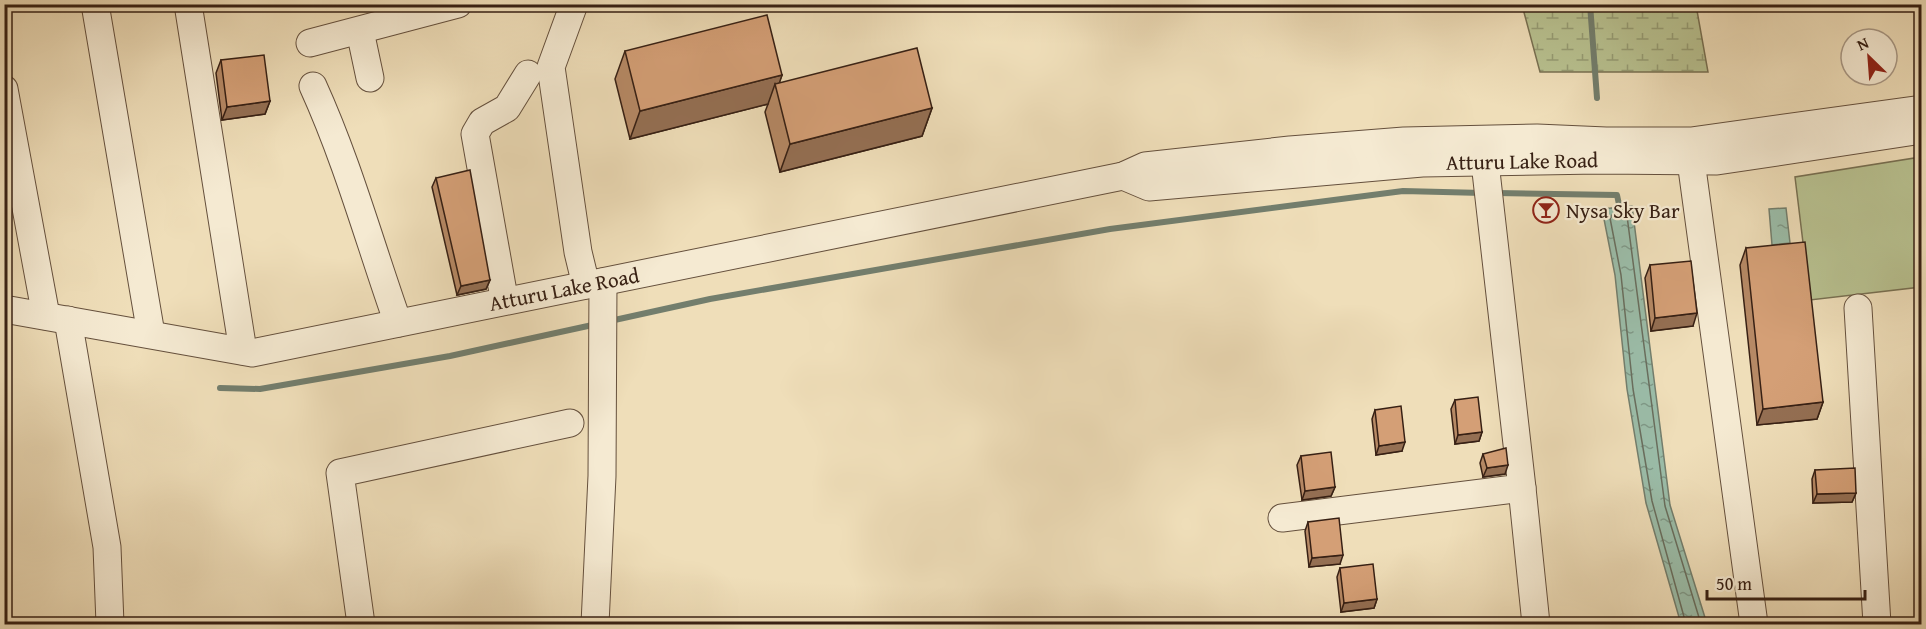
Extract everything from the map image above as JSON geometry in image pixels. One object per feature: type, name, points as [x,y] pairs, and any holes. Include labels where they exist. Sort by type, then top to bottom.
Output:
[{"type":"street","points":[[95,4],[151,334]]},
{"type":"street","points":[[188,4],[243,351]]},
{"type":"street","points":[[310,43],[458,4]]},
{"type":"street","points":[[574,4],[551,67],[578,252],[595,283],[602,476],[595,624]]},
{"type":"street","points":[[360,31],[370,78]]},
{"type":"street","points":[[503,292],[475,134],[482,122],[507,108],[528,74]]},
{"type":"street","points":[[313,86],[343,159],[398,323]]},
{"type":"street","points":[[4,88],[107,547],[110,624]]},
{"type":"street","name":"Atturu Lake Road","points":[[4,309],[252,353],[1123,176],[1149,187],[1422,163],[1538,138],[1691,141],[1922,109]]},
{"type":"street","name":"Atturu Lake Road","points":[[1484,150],[1598,160],[1717,161],[1922,130]]},
{"type":"street","points":[[1484,150],[1536,624]]},
{"type":"street","points":[[1691,161],[1754,624]]},
{"type":"street","points":[[1858,308],[1877,624]]},
{"type":"street","points":[[361,624],[340,473],[570,423]]},
{"type":"street","points":[[1282,518],[1522,488]]},
{"type":"green space","points":[[1522,5],[1696,5],[1708,72],[1540,72]]},
{"type":"green space","points":[[1921,157],[1921,287],[1810,300],[1795,177]]},
{"type":"water","points":[[1632,206],[1670,505],[1707,624],[1681,624],[1646,503],[1627,389],[1615,275],[1602,209]]},
{"type":"water","points":[[1786,208],[1790,243],[1772,245],[1769,209]]},
{"type":"building","points":[[767,15],[782,75],[640,111],[625,51]]},
{"type":"building","points":[[917,48],[932,108],[790,144],[775,84]]},
{"type":"building","points":[[264,55],[270,101],[227,107],[221,60]]},
{"type":"building","points":[[470,170],[490,280],[461,286],[436,178]]},
{"type":"building","points":[[1805,242],[1823,402],[1763,409],[1746,248]]},
{"type":"building","points":[[1691,261],[1697,313],[1655,318],[1650,265]]},
{"type":"building","points":[[1478,397],[1482,432],[1458,435],[1455,400]]},
{"type":"building","points":[[1401,406],[1405,442],[1379,446],[1375,410]]},
{"type":"building","points":[[1506,448],[1508,465],[1487,468],[1483,454]]},
{"type":"building","points":[[1331,452],[1335,487],[1305,491],[1301,456]]},
{"type":"building","points":[[1855,468],[1856,493],[1817,494],[1815,470]]},
{"type":"building","points":[[1339,518],[1343,555],[1312,558],[1308,522]]},
{"type":"building","points":[[1373,564],[1377,599],[1344,603],[1340,568]]},
{"type":"building","points":[[1829,622],[1830,624],[1804,624],[1804,623]]},
{"type":"waterway","points":[[1590,4],[1597,98]]},
{"type":"waterway","points":[[610,321],[710,299],[1110,229],[1403,191],[1483,193]]},
{"type":"waterway","points":[[1496,193],[1617,195],[1621,214]]},
{"type":"waterway","points":[[220,388],[260,389],[450,356],[597,324]]},
{"type":"place","name":"Nysa Sky Bar","points":[[1546,210]]}]
